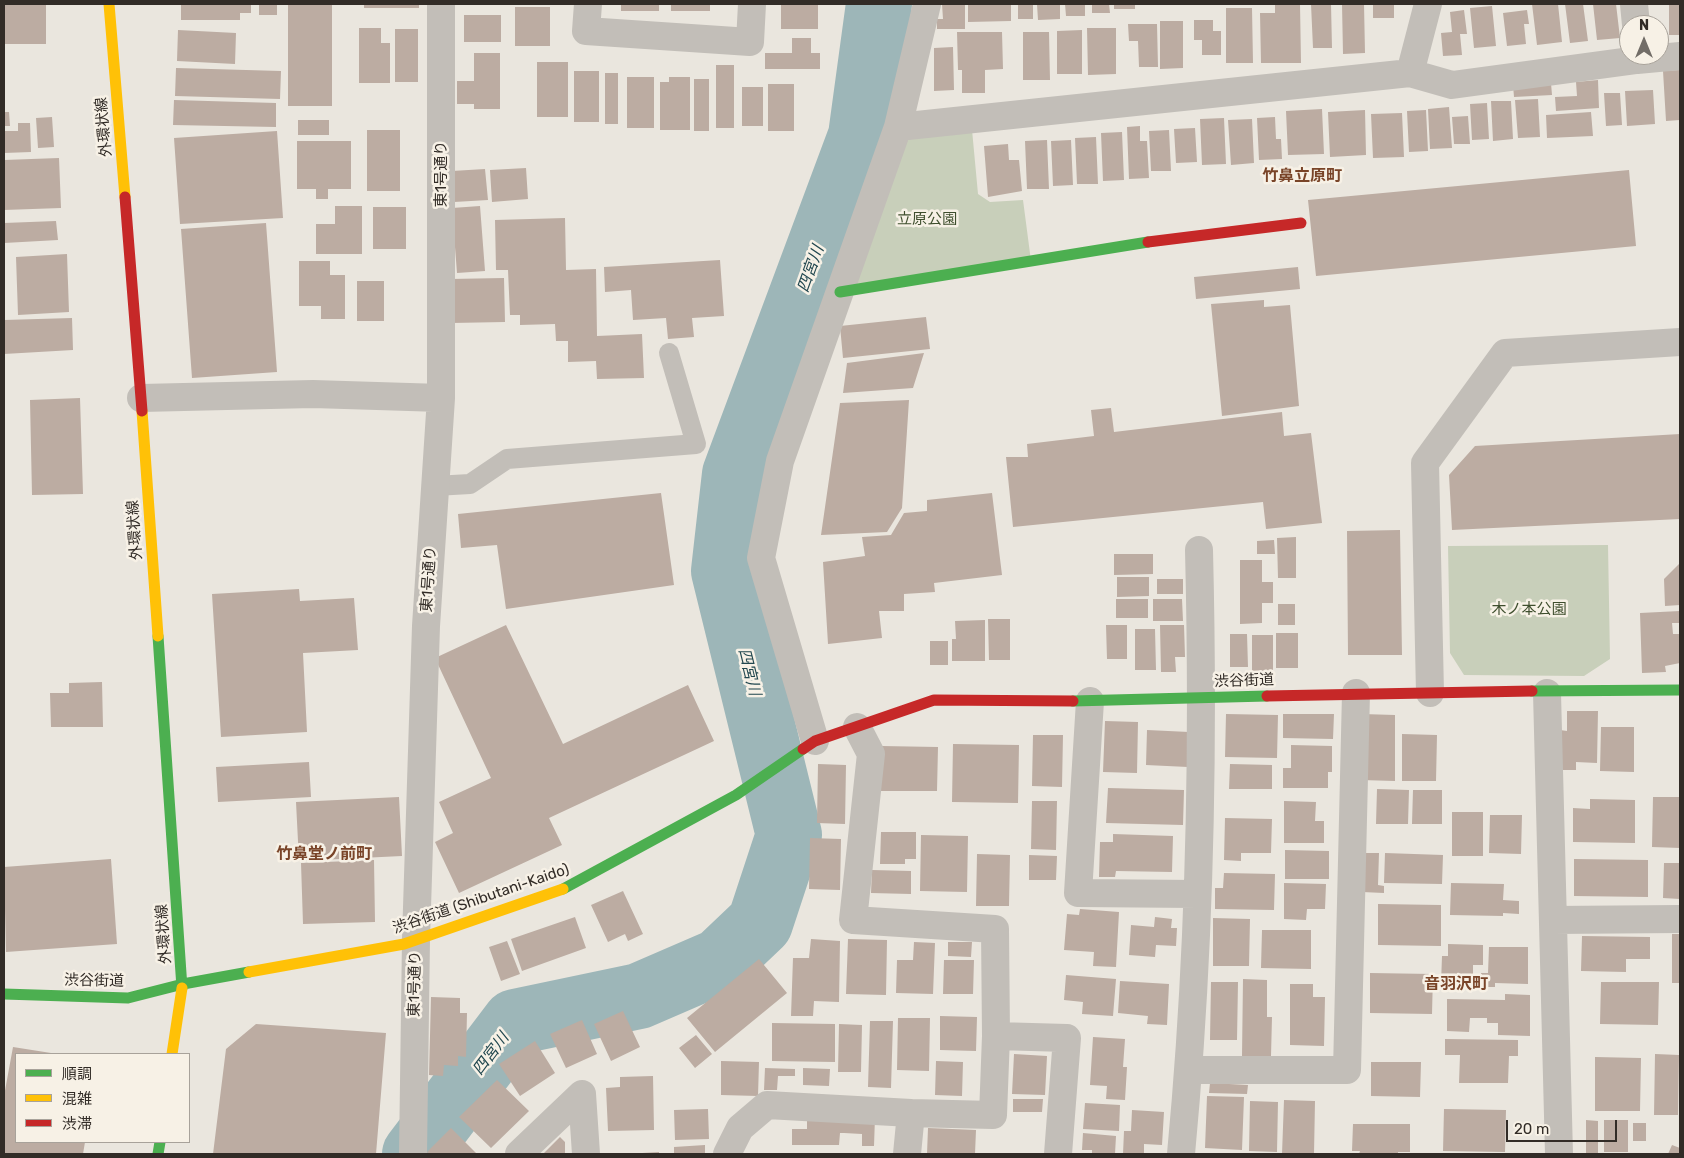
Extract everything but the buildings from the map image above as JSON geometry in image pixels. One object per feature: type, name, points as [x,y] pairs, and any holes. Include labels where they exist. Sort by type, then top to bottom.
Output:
[{"type":"street","name":"外環状線","points":[[109,4],[141,398],[182,984],[172,1053]]},
{"type":"street","name":"東1号通り","points":[[413,1154],[416,939],[426,626],[441,398],[441,4]]},
{"type":"street","points":[[588,4],[586,31],[750,42],[752,4]]},
{"type":"street","points":[[815,741],[761,558],[780,461],[898,127],[927,4]]},
{"type":"street","points":[[1410,73],[1428,4]]},
{"type":"street","points":[[898,127],[1410,73],[1452,85],[1619,60]]},
{"type":"street","points":[[840,292],[1129,244],[1301,223]]},
{"type":"street","points":[[1430,693],[1425,464],[1505,353],[1680,342]]},
{"type":"street","points":[[141,398],[313,394],[441,398]]},
{"type":"street","points":[[1181,1154],[1189,1070],[1197,894],[1202,697],[1199,550]]},
{"type":"street","name":"渋谷街道","points":[[815,741],[934,700],[1090,701],[1356,693],[1547,693],[1680,690]]},
{"type":"street","points":[[1189,1070],[1347,1070],[1356,693]]},
{"type":"street","points":[[1547,693],[1559,1154]]},
{"type":"street","points":[[1090,701],[1078,893],[1197,894]]},
{"type":"street","points":[[727,1154],[740,1128],[768,1105],[911,1113],[993,1115],[996,1036],[995,929],[852,920],[871,754],[857,727]]},
{"type":"street","name":"渋谷街道 (Shibutani-Kaido)","points":[[182,984],[404,944],[569,886],[736,795],[815,741]]},
{"type":"street","points":[[1553,920],[1680,919]]},
{"type":"street","name":"渋谷街道","points":[[4,994],[128,998],[182,984]]},
{"type":"street","points":[[996,1036],[1067,1038],[1058,1154]]},
{"type":"street","points":[[519,1154],[582,1094],[586,1154]]},
{"type":"street","points":[[907,1154],[911,1113]]},
{"type":"lane","points":[[435,486],[470,484],[507,459],[696,444],[669,353]]},
{"type":"green space","name":"立原公園","points":[[971,119],[978,194],[990,202],[1023,200],[1031,261],[840,292],[898,127]]},
{"type":"green space","name":"木ノ本公園","points":[[1608,545],[1610,659],[1584,676],[1464,675],[1450,653],[1448,546]]},
{"type":"waterway","name":"四宮川","points":[[415,1154],[515,1022],[639,996],[720,961],[760,923],[789,835],[724,571],[735,474],[861,136],[879,4]]},
{"type":"traffic: fast","points":[[840,292],[1148,242]]},
{"type":"traffic: fast","points":[[158,636],[182,988]]},
{"type":"traffic: fast","points":[[1532,691],[1680,690]]},
{"type":"traffic: fast","points":[[1073,701],[1267,696]]},
{"type":"traffic: fast","points":[[563,889],[736,795],[803,749]]},
{"type":"traffic: fast","points":[[4,994],[128,998],[183,984],[249,972]]},
{"type":"traffic: fast","points":[[158,1154],[160,1143]]},
{"type":"traffic: slow","points":[[109,4],[125,197]]},
{"type":"traffic: slow","points":[[142,411],[158,636]]},
{"type":"traffic: slow","points":[[249,972],[404,944],[563,889]]},
{"type":"traffic: slow","points":[[172,1053],[182,988]]},
{"type":"traffic: jam","points":[[125,197],[142,411]]},
{"type":"traffic: jam","points":[[1148,242],[1301,223]]},
{"type":"traffic: jam","points":[[1267,696],[1532,691]]},
{"type":"traffic: jam","points":[[803,749],[815,741],[934,700],[1073,701]]},
{"type":"district","name":"竹鼻立原町","points":[[1302,176]]},
{"type":"district","name":"竹鼻堂ノ前町","points":[[324,854]]},
{"type":"district","name":"音羽沢町","points":[[1456,984]]}]
